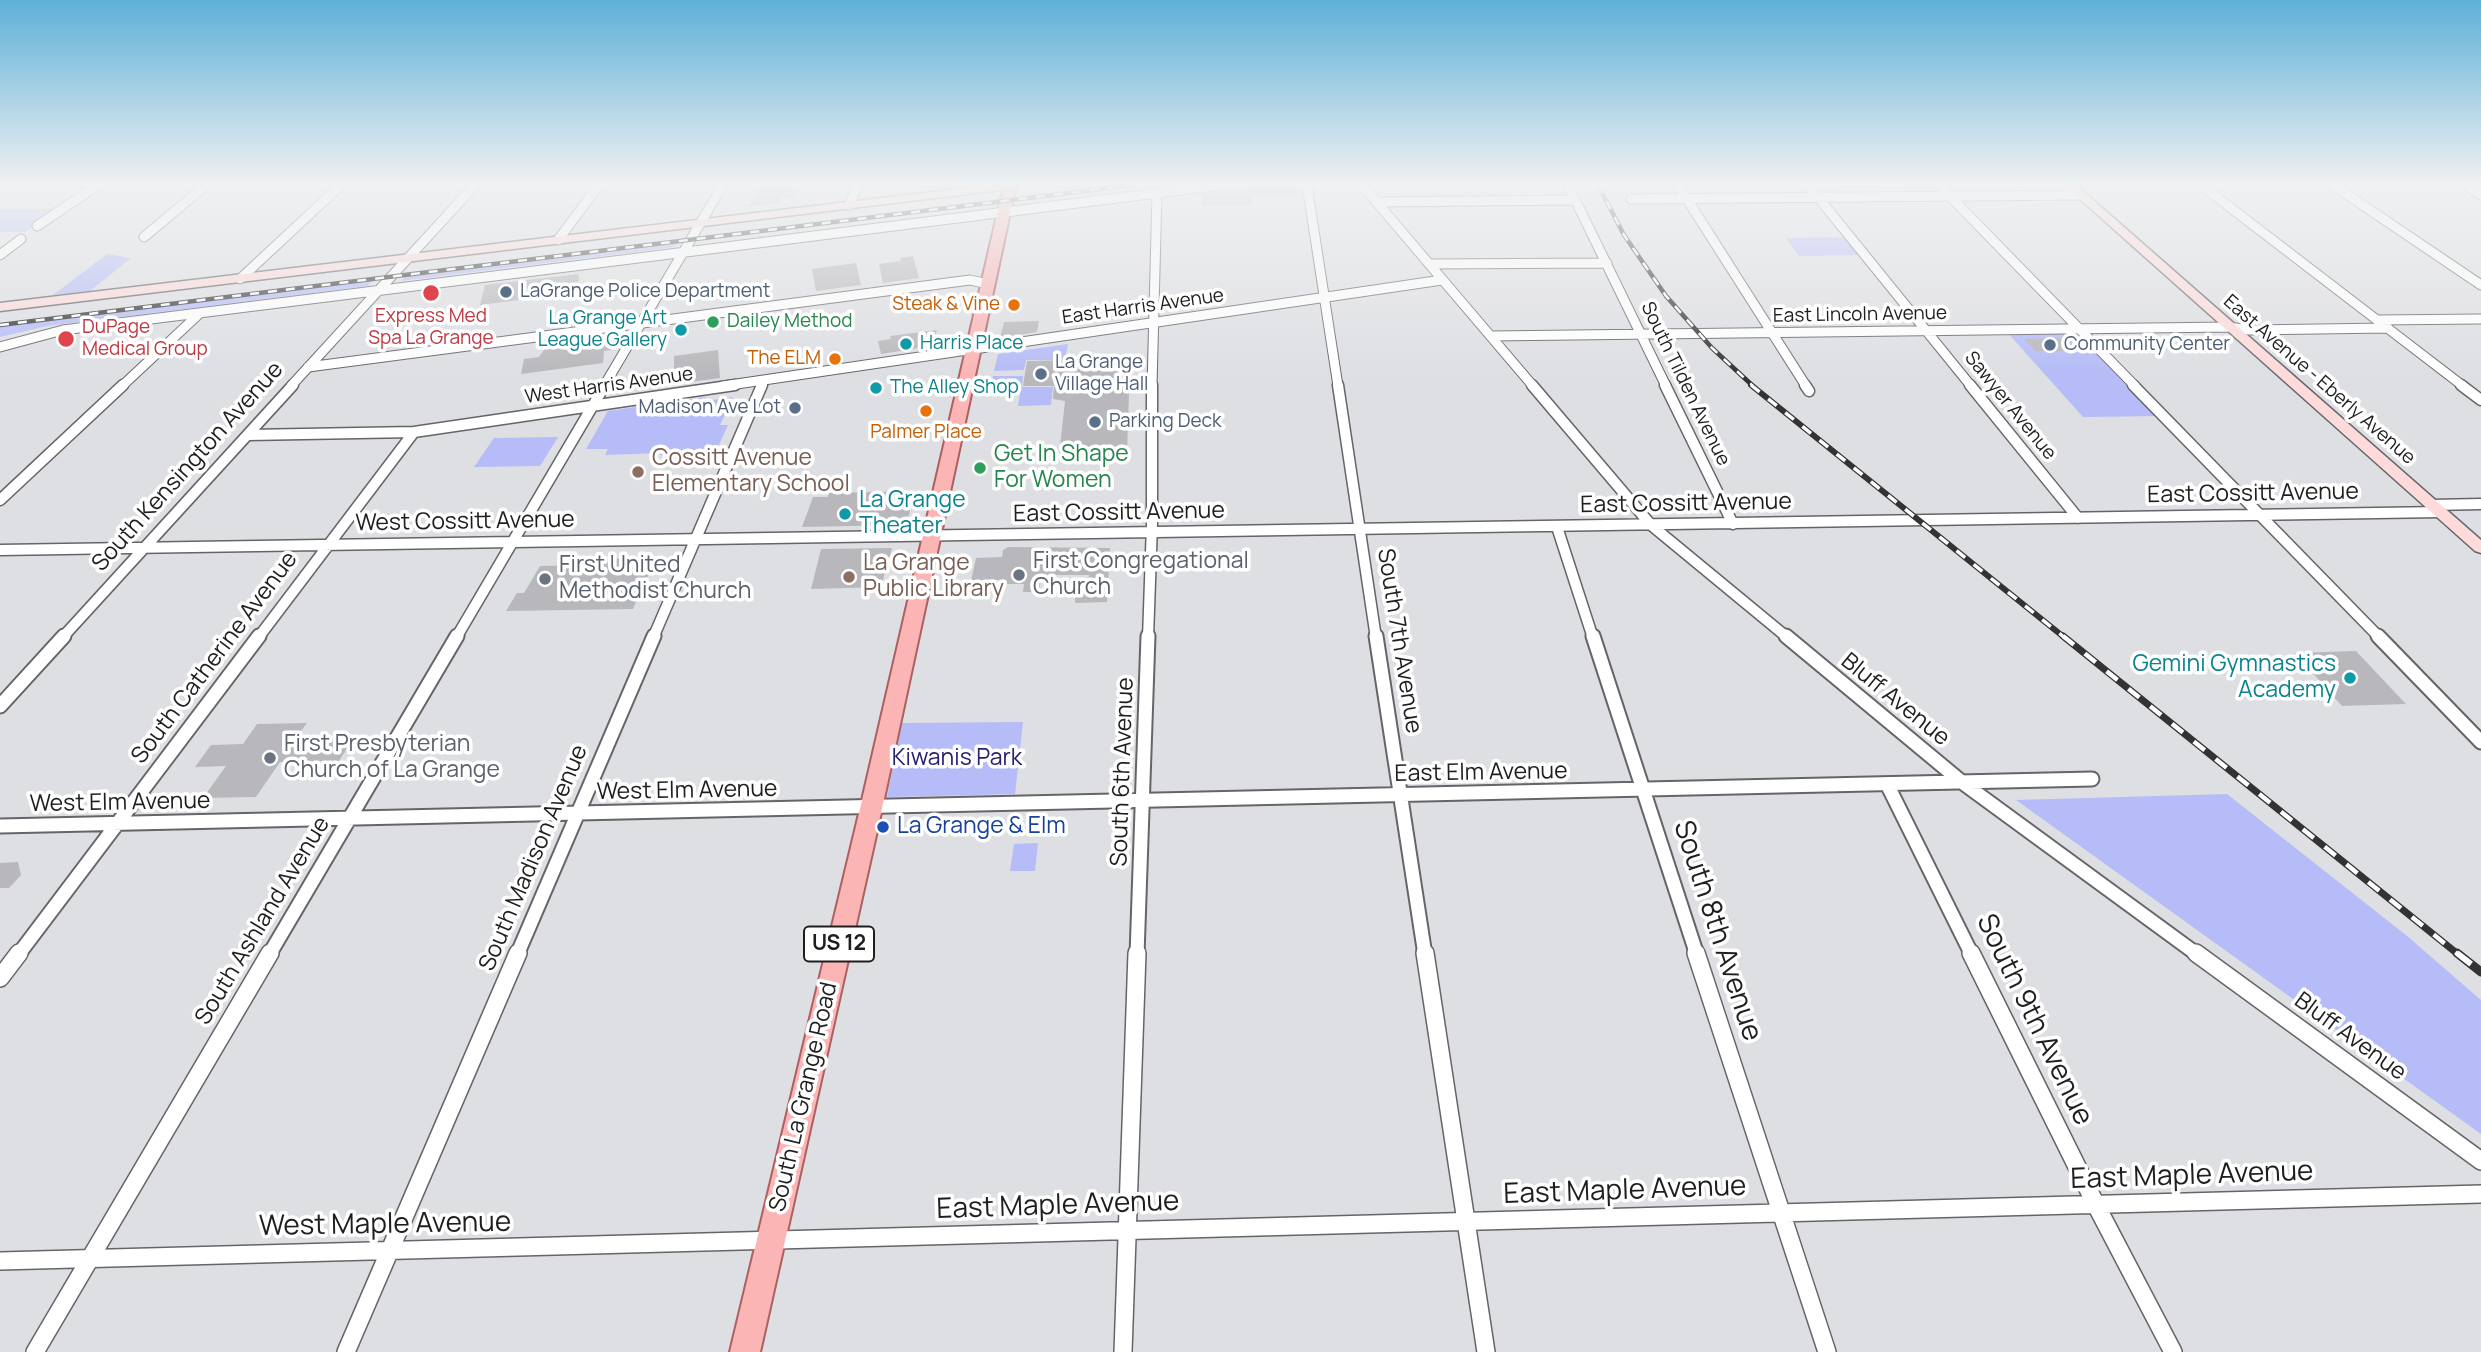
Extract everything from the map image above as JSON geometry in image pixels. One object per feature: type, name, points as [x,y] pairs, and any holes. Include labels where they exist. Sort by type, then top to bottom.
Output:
[{"type":"main road","name":"South La Grange Road","points":[[745,1352],[871,808],[996,248]]},
{"type":"street","points":[[240,279],[273,248]]},
{"type":"street","name":"South Kensington Avenue","points":[[0,706],[417,248]]},
{"type":"street","points":[[0,307],[491,248]]},
{"type":"street","name":"South Ashland Avenue","points":[[35,1352],[687,248]]},
{"type":"street","points":[[0,347],[51,331],[709,248]]},
{"type":"street","name":"South 6th Avenue","points":[[1124,1352],[1151,533],[1155,248]]},
{"type":"street","name":"South 7th Avenue","points":[[1316,248],[1486,1352]]},
{"type":"street","name":"Bluff Avenue","points":[[1416,248],[1651,525],[1963,783],[2481,1161]]},
{"type":"street","name":"South Tilden Avenue","points":[[1599,248],[1733,524]]},
{"type":"street","points":[[1718,248],[1809,391]]},
{"type":"street","name":"Sawyer Avenue","points":[[1859,248],[2078,518]]},
{"type":"street","points":[[2000,248],[2481,742]]},
{"type":"street","name":"East Avenue - Eberly Avenue","points":[[2140,248],[2481,548]]},
{"type":"street","points":[[2283,248],[2481,400]]},
{"type":"street","points":[[2426,248],[2481,285]]},
{"type":"street","points":[[1429,264],[1607,263]]},
{"type":"street","points":[[308,367],[970,280],[988,284]]},
{"type":"street","name":"East Harris Avenue","points":[[973,350],[1442,280]]},
{"type":"street","points":[[0,500],[201,313]]},
{"type":"street","points":[[2377,320],[2481,319]]},
{"type":"street","name":"East Lincoln Avenue","points":[[1491,337],[2229,327],[2249,330],[2388,328]]},
{"type":"street","name":"West Harris Avenue","points":[[248,435],[414,432],[973,350]]},
{"type":"street","name":"South Madison Avenue","points":[[346,1352],[763,382]]},
{"type":"street","name":"South Catherine Avenue","points":[[0,978],[414,432]]},
{"type":"street","name":"East Cossitt Avenue","points":[[932,536],[2261,515],[2436,509],[2481,504]]},
{"type":"street","name":"South 8th Avenue","points":[[1557,527],[1827,1352]]},
{"type":"street","name":"West Cossitt Avenue","points":[[0,550],[932,536]]},
{"type":"street","name":"East Elm Avenue","points":[[871,808],[1888,786],[2092,779]]},
{"type":"street","name":"South 9th Avenue","points":[[1888,786],[2096,1205],[2173,1352]]},
{"type":"street","name":"West Elm Avenue","points":[[0,826],[871,808]]},
{"type":"street","name":"East Maple Avenue","points":[[770,1241],[2481,1194]]},
{"type":"street","name":"West Maple Avenue","points":[[0,1261],[770,1241]]},
{"type":"green space","points":[[643,248],[666,248],[401,281],[405,277]]},
{"type":"green space","points":[[1793,248],[1857,248],[1863,255],[1799,256]]},
{"type":"green space","points":[[107,254],[131,258],[90,291],[53,295]]},
{"type":"green space","points":[[372,281],[368,286],[47,326],[0,337],[0,327]]},
{"type":"green space","points":[[2079,330],[2163,416],[2083,417],[2006,331]]},
{"type":"green space","points":[[1068,344],[1065,360],[1026,360],[1024,370],[994,371],[998,354]]},
{"type":"green space","points":[[993,376],[1023,376],[1022,387],[1053,387],[1051,405],[1018,406],[1021,387],[991,387]]},
{"type":"green space","points":[[706,397],[706,401],[733,397],[720,425],[728,425],[717,449],[694,450],[691,455],[605,455],[608,449],[586,449],[608,411]]},
{"type":"green space","points":[[558,437],[540,466],[474,467],[494,438]]},
{"type":"green space","name":"Kiwanis Park","points":[[1023,722],[1015,794],[887,797],[902,723]]},
{"type":"green space","points":[[2227,794],[2407,936],[2481,1000],[2481,1134],[2016,800]]},
{"type":"green space","points":[[1038,843],[1035,871],[1010,871],[1014,844]]},
{"type":"building","points":[[913,256],[919,278],[883,283],[879,264],[901,261],[900,258]]},
{"type":"building","points":[[856,263],[861,285],[816,291],[812,269]]},
{"type":"building","points":[[579,274],[578,287],[559,289],[559,295],[480,305],[485,285]]},
{"type":"building","points":[[1039,321],[1037,332],[1000,338],[1004,322]]},
{"type":"building","name":"Harris Place","points":[[937,330],[932,346],[881,354],[878,341],[891,339],[890,336]]},
{"type":"building","points":[[612,338],[611,350],[604,351],[603,363],[521,374],[524,359],[539,357],[546,347]]},
{"type":"building","name":"Community Center","points":[[2065,338],[2077,351],[2035,351],[2024,339]]},
{"type":"building","points":[[718,350],[720,378],[674,384],[674,356]]},
{"type":"building","name":"Parking Deck","points":[[1124,359],[1124,363],[1130,363],[1127,454],[1059,455],[1065,401],[1053,399],[1054,386],[1023,386],[1027,361]]},
{"type":"building","name":"La Grange Theater","points":[[915,491],[907,523],[902,525],[802,527],[813,497],[828,497],[829,493]]},
{"type":"building","name":"First Congregational Church","points":[[1008,547],[1110,548],[1107,602],[1075,603],[1075,592],[1087,592],[1089,575],[1041,575],[1039,592],[1023,592],[1024,584],[1004,584],[1004,580],[971,581],[976,558],[1002,557],[1003,550]]},
{"type":"building","name":"La Grange Public Library","points":[[892,548],[881,587],[811,589],[821,549]]},
{"type":"building","points":[[656,558],[633,609],[506,611],[517,593],[524,593],[540,566],[589,565],[592,559]]},
{"type":"building","name":"Gemini Gymnastics Academy","points":[[2356,651],[2406,704],[2342,706],[2295,653]]},
{"type":"building","name":"First Presbyterian Church of La Grange","points":[[307,723],[296,738],[354,737],[339,761],[280,762],[256,797],[203,798],[226,766],[195,767],[211,745],[243,744],[257,724]]},
{"type":"building","points":[[18,862],[21,875],[9,888],[0,888],[0,863]]},
{"type":"railway","points":[[0,325],[622,248]]},
{"type":"railway","points":[[1633,248],[1666,296],[1712,348],[1753,386]]},
{"type":"railway","points":[[1751,385],[2065,638]]},
{"type":"railway","points":[[2063,636],[2459,955]]},
{"type":"railway","points":[[2457,953],[2481,972]]},
{"type":"place","name":"LaGrange Police Department","points":[[506,292]]},
{"type":"place","name":"Express Med Spa La Grange","points":[[431,293]]},
{"type":"place","name":"Steak & Vine","points":[[1014,305]]},
{"type":"place","name":"Dailey Method","points":[[713,322]]},
{"type":"place","name":"La Grange Art League Gallery","points":[[681,330]]},
{"type":"place","name":"DuPage Medical Group","points":[[66,339]]},
{"type":"place","name":"Harris Place","points":[[906,344]]},
{"type":"place","name":"Community Center","points":[[2050,345]]},
{"type":"place","name":"The ELM","points":[[835,359]]},
{"type":"place","name":"La Grange Village Hall","points":[[1041,374]]},
{"type":"place","name":"The Alley Shop","points":[[876,388]]},
{"type":"place","name":"Madison Ave Lot","points":[[795,408]]},
{"type":"place","name":"Palmer Place","points":[[926,411]]},
{"type":"place","name":"Parking Deck","points":[[1095,422]]},
{"type":"place","name":"Get In Shape For Women","points":[[980,468]]},
{"type":"place","name":"Cossitt Avenue Elementary School","points":[[638,472]]},
{"type":"place","name":"La Grange Theater","points":[[845,514]]},
{"type":"place","name":"First Congregational Church","points":[[1019,575]]},
{"type":"place","name":"La Grange Public Library","points":[[849,577]]},
{"type":"place","name":"First United Methodist Church","points":[[545,579]]},
{"type":"place","name":"Gemini Gymnastics Academy","points":[[2350,678]]},
{"type":"place","name":"First Presbyterian Church of La Grange","points":[[270,758]]},
{"type":"place","name":"La Grange & Elm","points":[[883,827]]}]
